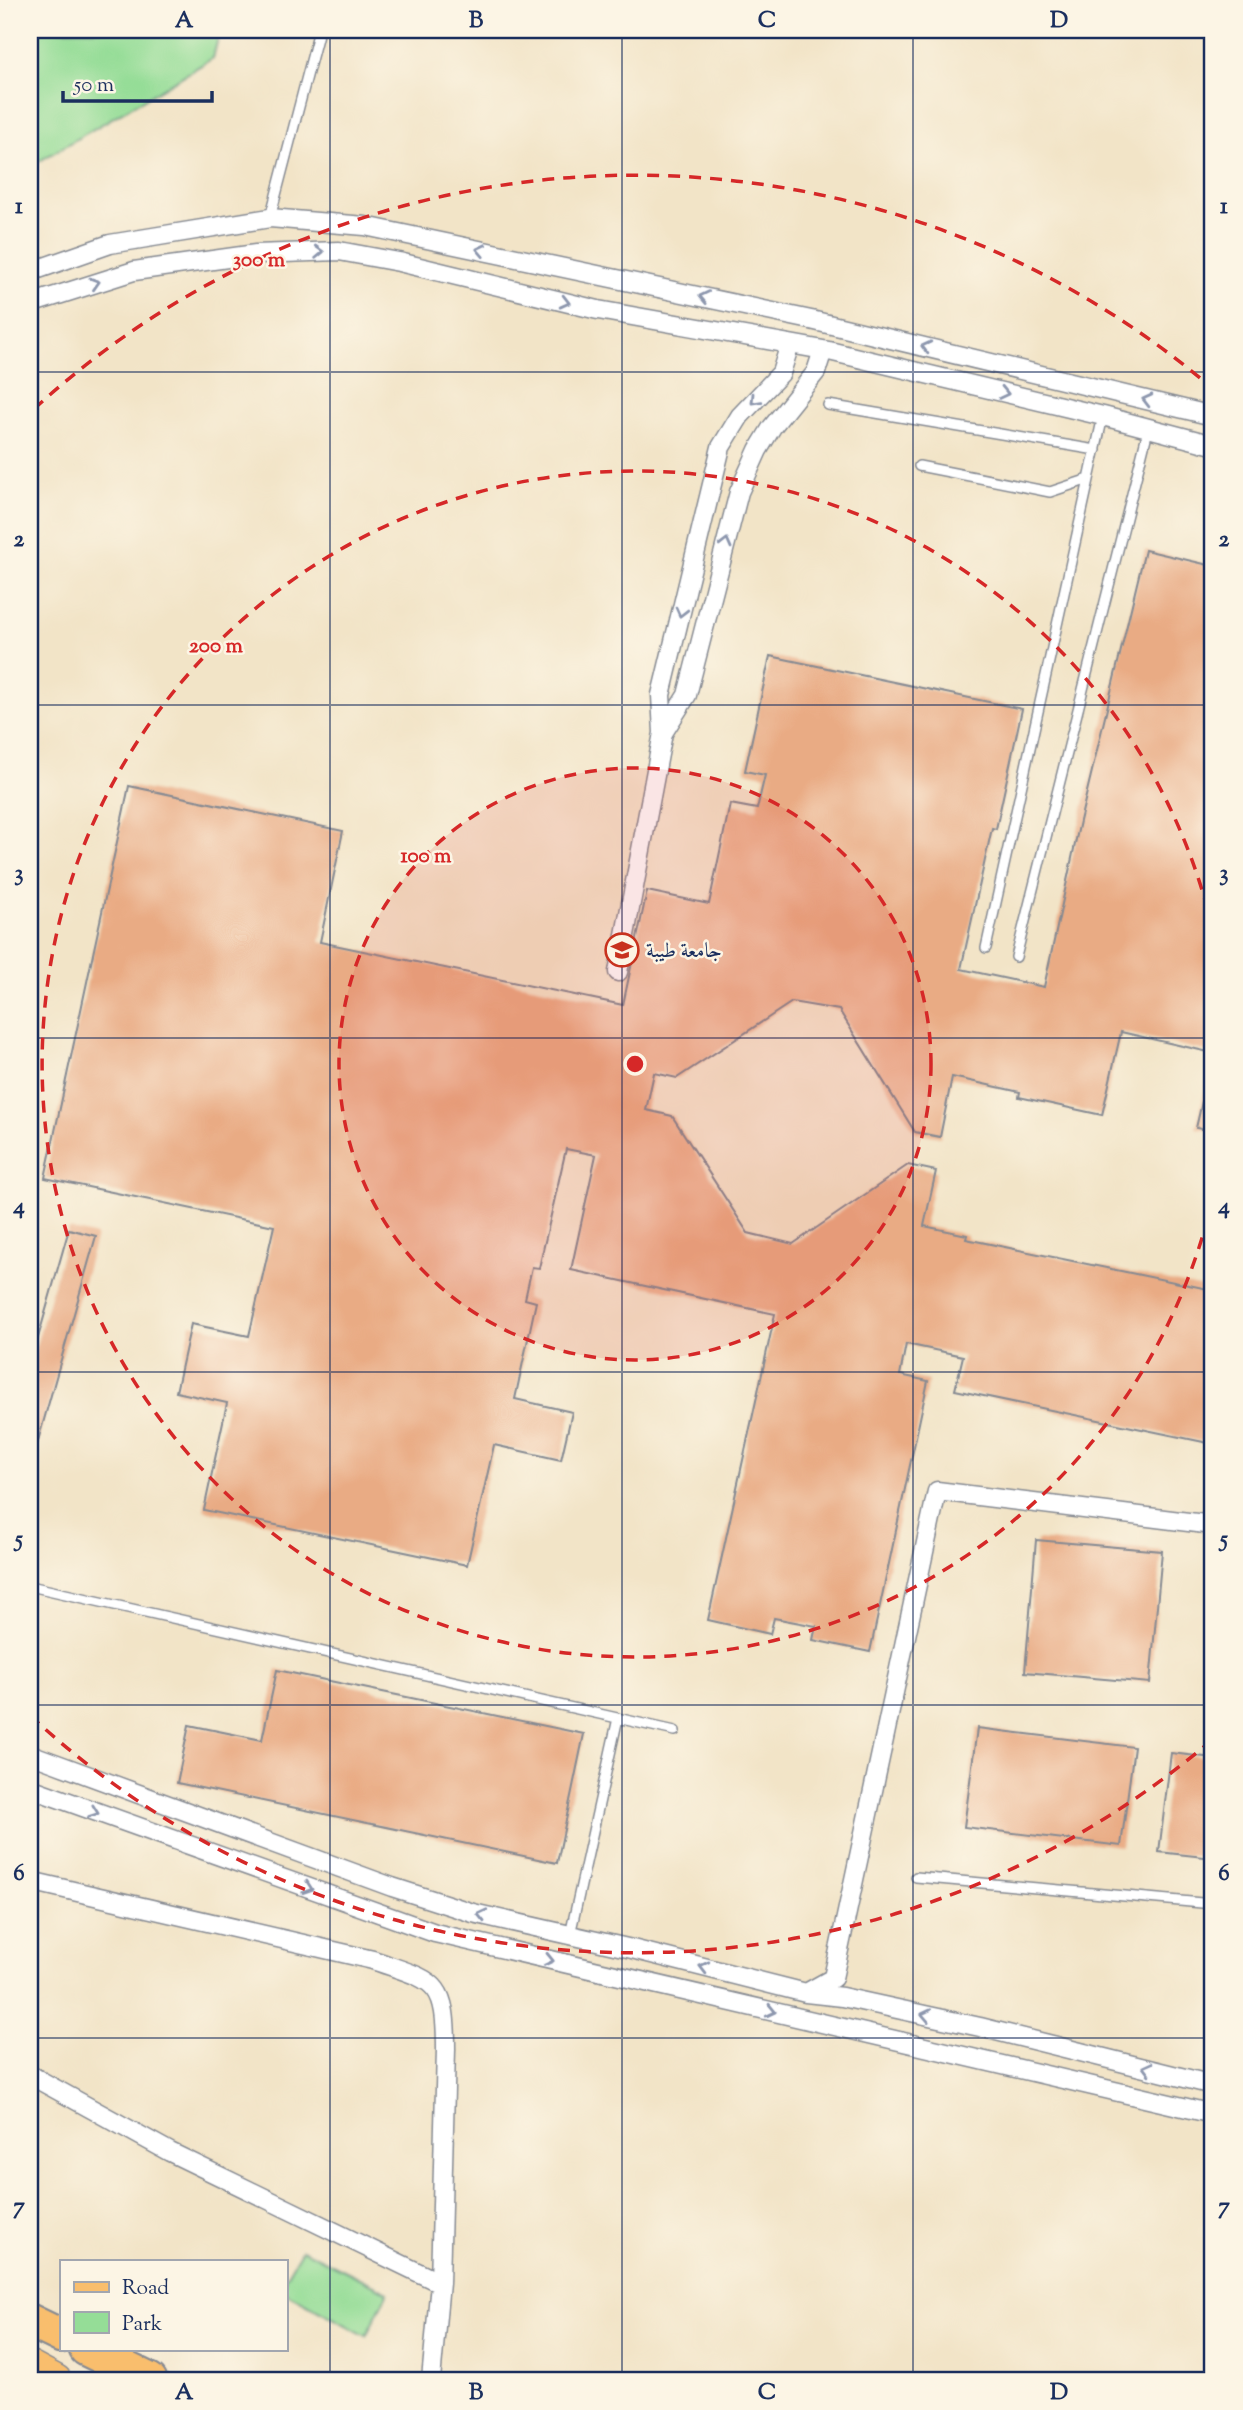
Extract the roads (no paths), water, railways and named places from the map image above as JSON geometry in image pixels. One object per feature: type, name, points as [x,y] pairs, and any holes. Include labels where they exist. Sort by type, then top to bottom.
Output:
[{"type":"highway","points":[[30,2321],[60,2336]]},
{"type":"highway","points":[[88,2350],[150,2380]]},
{"type":"main road","points":[[30,2366],[56,2380]]},
{"type":"street","points":[[30,272],[110,244],[270,218],[365,226],[811,320],[1213,416]]},
{"type":"street","points":[[30,304],[134,271],[256,254],[340,251],[399,262],[598,310],[823,350],[1103,416],[1213,445]]},
{"type":"street","points":[[618,972],[663,733],[661,695],[722,447],[740,416],[781,373],[790,344]]},
{"type":"street","points":[[663,733],[687,695],[739,492],[772,427],[816,372],[823,350]]},
{"type":"street","points":[[806,1993],[833,1978],[937,1491],[1213,1525]]},
{"type":"street","points":[[30,1754],[392,1887],[473,1913],[806,1993],[842,1997],[980,2026],[1213,2085]]},
{"type":"street","points":[[30,1788],[435,1933],[1213,2114]]},
{"type":"street","points":[[30,1881],[373,1960],[416,1975],[436,1987],[446,2013],[440,2283],[431,2380]]},
{"type":"street","points":[[30,2075],[170,2152],[440,2283]]},
{"type":"lane","points":[[270,218],[319,30]]},
{"type":"lane","points":[[828,405],[1096,450]]},
{"type":"lane","points":[[986,948],[1103,416]]},
{"type":"lane","points":[[1016,957],[1148,429]]},
{"type":"lane","points":[[919,466],[1049,492],[1089,479]]},
{"type":"lane","points":[[30,1586],[676,1731]]},
{"type":"lane","points":[[570,1935],[618,1718]]},
{"type":"lane","points":[[916,1877],[1213,1904]]},
{"type":"place","name":"جامعة طيبة","points":[[622,950]]}]
